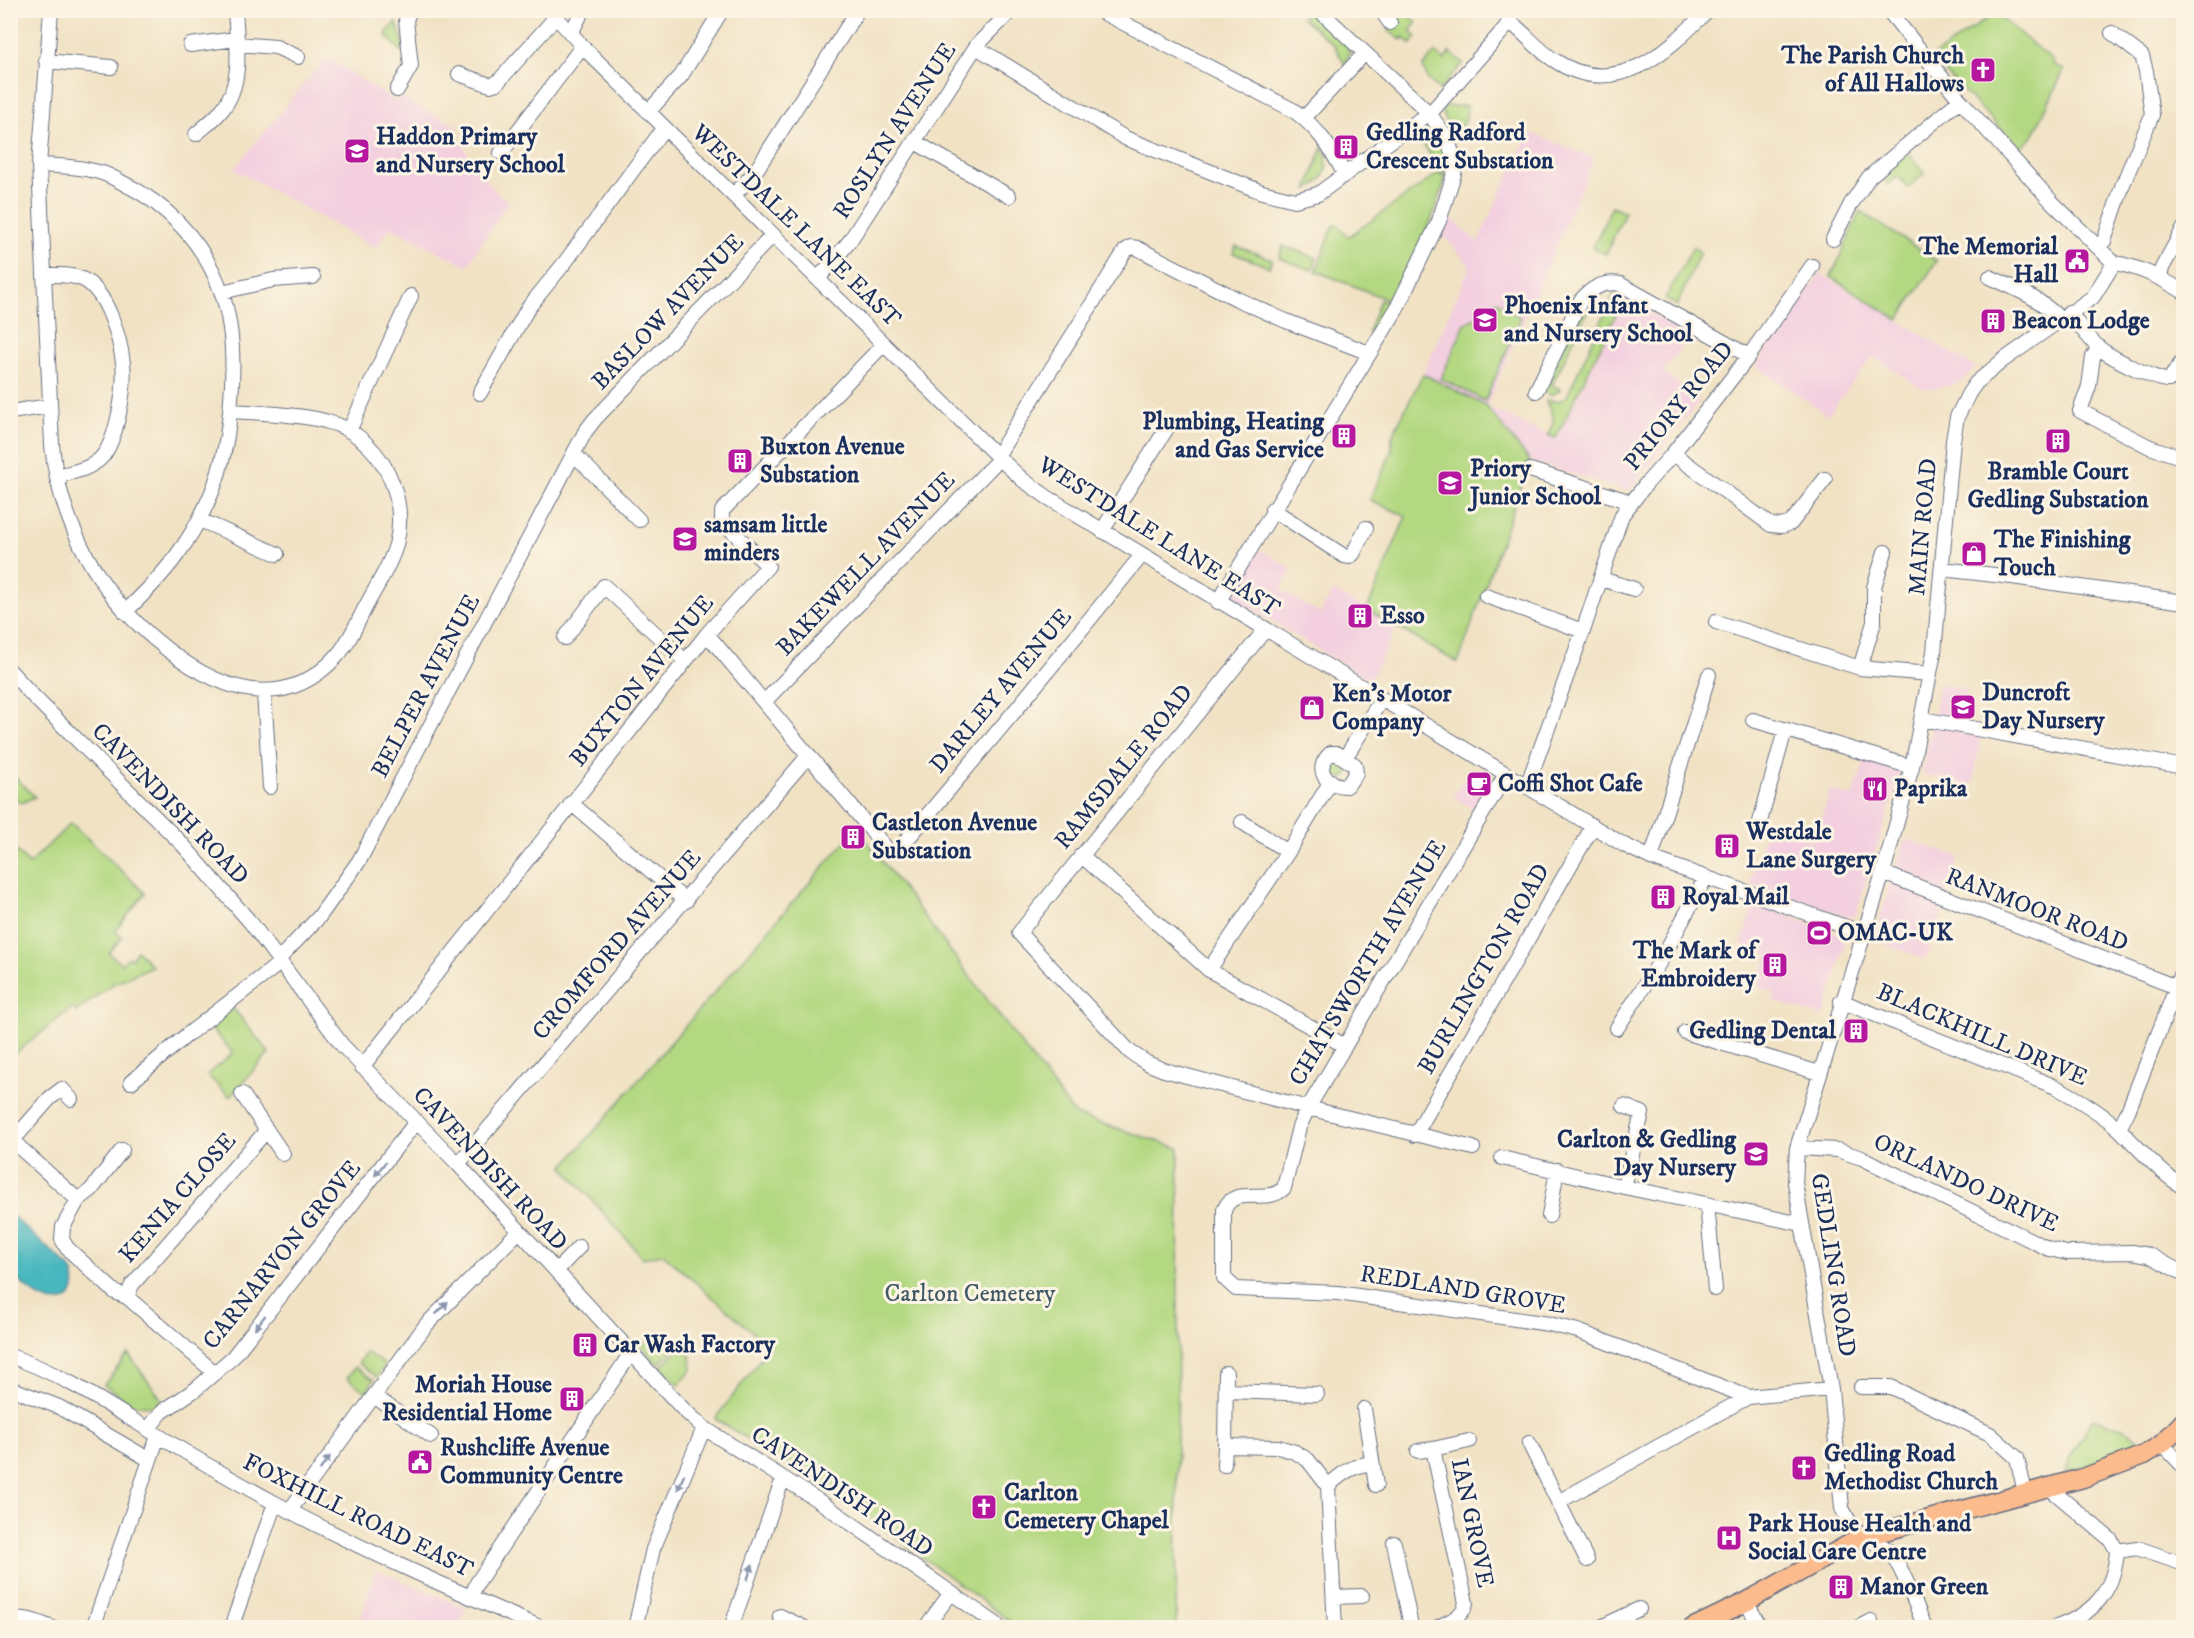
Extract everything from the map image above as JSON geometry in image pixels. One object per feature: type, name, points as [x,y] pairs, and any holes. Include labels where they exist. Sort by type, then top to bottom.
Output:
[{"type":"main road","points":[[1692,1628],[1746,1602],[1862,1536],[2083,1478],[2135,1459],[2162,1444],[2184,1421]]},
{"type":"street","points":[[51,10],[39,165],[53,456],[70,521],[95,571],[125,612],[166,648],[207,675],[229,686],[264,692],[291,687],[321,672],[338,656],[395,548],[399,530],[399,509],[394,484],[382,463],[349,430],[322,420],[230,411]]},
{"type":"street","points":[[196,134],[222,110],[235,85],[235,10]]},
{"type":"street","points":[[397,90],[408,75],[411,66],[406,20],[410,10]]},
{"type":"street","points":[[571,33],[583,10]]},
{"type":"street","points":[[648,112],[681,76],[722,10]]},
{"type":"street","points":[[734,195],[755,172],[858,10]]},
{"type":"street","name":"ROSLYN AVENUE","points":[[818,279],[849,242],[977,45],[1012,10]]},
{"type":"street","points":[[1098,10],[1305,118],[1325,139],[1345,175]]},
{"type":"street","points":[[1218,602],[1272,509],[1396,310],[1432,236],[1450,192],[1454,174],[1455,161],[1447,138],[1428,112],[1319,10]]},
{"type":"street","points":[[977,45],[981,50],[1125,138],[1262,192],[1300,200],[1318,194],[1433,110],[1457,84],[1509,16],[1553,60],[1574,71],[1601,77],[1616,75],[1644,64],[1667,48],[1708,10]]},
{"type":"street","points":[[1888,10],[1960,100],[2052,202],[2114,263],[2136,268],[2184,292]]},
{"type":"street","points":[[459,74],[490,85],[498,83],[553,14]]},
{"type":"street","name":"WESTDALE LANE EAST","points":[[553,14],[664,128],[998,457],[1023,480],[1047,497],[1624,845],[1651,858],[1863,933]]},
{"type":"street","points":[[2098,247],[2104,241],[2123,184],[2152,115],[2142,56],[2112,33]]},
{"type":"street","points":[[190,45],[236,41],[276,47],[298,57]]},
{"type":"street","points":[[501,153],[578,52],[584,48]]},
{"type":"street","points":[[1305,118],[1365,52]]},
{"type":"street","points":[[46,62],[111,67]]},
{"type":"street","points":[[1833,239],[1851,204],[1869,177],[1960,100]]},
{"type":"street","points":[[480,393],[528,308],[566,261],[664,128]]},
{"type":"street","points":[[915,142],[1009,196]]},
{"type":"street","points":[[39,165],[65,166],[104,174],[141,192],[170,213],[196,244],[211,267],[222,292],[231,341],[232,382],[221,466],[200,520],[184,547],[168,569],[125,612]]},
{"type":"street","points":[[2160,278],[2162,268],[2184,228]]},
{"type":"street","name":"BASLOW AVENUE","points":[[595,419],[773,235]]},
{"type":"street","name":"BAKEWELL AVENUE","points":[[765,701],[998,457],[1125,251],[1131,247],[1286,321],[1369,353]]},
{"type":"street","name":"MAIN ROAD","points":[[1863,933],[1912,767],[1922,719],[1930,674],[1953,441],[1958,417],[1966,397],[1982,378],[2093,297],[2114,263]]},
{"type":"street","name":"PRIORY ROAD","points":[[1527,786],[1622,515],[1630,502],[1671,456],[1749,356],[1812,266]]},
{"type":"street","points":[[45,275],[75,277],[91,286],[106,304],[124,365],[118,418],[105,453],[100,459],[82,470],[57,476]]},
{"type":"street","points":[[222,292],[273,280],[313,277]]},
{"type":"street","points":[[1990,277],[2065,316],[2098,348],[2163,381],[2169,380],[2184,359]]},
{"type":"street","points":[[1536,391],[1581,300],[1589,291],[1607,283],[1620,284],[1749,356]]},
{"type":"street","points":[[349,430],[411,296]]},
{"type":"street","name":"BUXTON AVENUE","points":[[362,1067],[685,661],[768,566],[722,521],[723,511],[884,344]]},
{"type":"street","points":[[2098,348],[2093,357],[2090,387],[2080,411],[2150,447],[2184,458]]},
{"type":"street","points":[[10,412],[50,406]]},
{"type":"street","name":"BELPER AVENUE","points":[[131,1082],[279,961],[319,917],[360,861],[574,454],[595,419]]},
{"type":"street","points":[[1102,531],[1169,425]]},
{"type":"street","points":[[574,454],[639,520]]},
{"type":"street","points":[[1671,456],[1675,455],[1771,525],[1782,526],[1791,523],[1825,479]]},
{"type":"street","points":[[1530,470],[1630,502]]},
{"type":"street","points":[[1272,509],[1344,556],[1349,557],[1353,554],[1366,528]]},
{"type":"street","points":[[200,520],[277,554]]},
{"type":"street","points":[[1860,668],[1874,622],[1874,587],[1885,552]]},
{"type":"street","name":"DARLEY AVENUE","points":[[808,755],[886,848],[891,852],[899,849],[1020,706],[1142,555]]},
{"type":"street","points":[[1942,568],[2184,603]]},
{"type":"street","points":[[1601,579],[1634,589]]},
{"type":"street","points":[[565,638],[604,586],[685,661]]},
{"type":"street","points":[[1486,596],[1583,631]]},
{"type":"street","points":[[1716,622],[1860,668],[1930,674]]},
{"type":"street","name":"RAMSDALE ROAD","points":[[1265,630],[1019,933],[1130,1052],[1147,1063],[1164,1070],[1308,1108]]},
{"type":"street","points":[[707,634],[808,755]]},
{"type":"street","name":"CAVENDISH ROAD","points":[[10,671],[183,845],[251,922],[320,1018],[362,1067],[458,1164],[682,1409],[704,1428],[783,1478],[999,1628]]},
{"type":"street","points":[[1651,858],[1708,675]]},
{"type":"street","points":[[264,692],[270,787]]},
{"type":"street","points":[[1345,758],[1381,700]]},
{"type":"street","points":[[1922,719],[2184,767]]},
{"type":"street","points":[[1753,720],[1912,767]]},
{"type":"street","points":[[1758,829],[1785,730]]},
{"type":"street","points":[[1331,753],[1336,753],[1355,765],[1357,769],[1347,786],[1331,781],[1323,775],[1321,770],[1331,753]]},
{"type":"street","name":"CROMFORD AVENUE","points":[[458,1164],[686,901],[808,755]]},
{"type":"street","name":"CHATSWORTH AVENUE","points":[[1286,1182],[1299,1127],[1308,1108],[1506,774]]},
{"type":"street","points":[[1209,970],[1288,852],[1331,781]]},
{"type":"street","points":[[571,803],[686,901]]},
{"type":"street","points":[[1242,822],[1288,852]]},
{"type":"street","name":"BURLINGTON ROAD","points":[[1414,1135],[1593,826]]},
{"type":"street","points":[[1081,855],[1209,970],[1345,1047]]},
{"type":"street","name":"RANMOOR ROAD","points":[[1882,873],[2176,987]]},
{"type":"street","points":[[1617,1028],[1661,960],[1706,876]]},
{"type":"street","name":"GEDLING ROAD","points":[[1862,1536],[1851,1524],[1842,1508],[1831,1389],[1795,1183],[1797,1148],[1863,933]]},
{"type":"street","points":[[2119,1129],[2128,1112],[2184,968]]},
{"type":"street","name":"BLACKHILL DRIVE","points":[[1841,1001],[2056,1087],[2088,1105],[2119,1129],[2154,1165],[2184,1188]]},
{"type":"street","points":[[1685,1032],[1819,1073]]},
{"type":"street","points":[[71,1099],[62,1089],[46,1110],[20,1131],[15,1138],[18,1146],[78,1200]]},
{"type":"street","name":"KENIA CLOSE","points":[[242,1094],[283,1154]]},
{"type":"street","points":[[1624,1106],[1642,1113],[1624,1187]]},
{"type":"street","points":[[1308,1108],[1473,1148]]},
{"type":"street","name":"CARNARVON GROVE","points":[[153,1432],[162,1412],[196,1389],[233,1357],[416,1122]]},
{"type":"street","name":"KENIA CLOSE","points":[[127,1297],[132,1285],[267,1130]]},
{"type":"street","name":"ORLANDO DRIVE","points":[[1797,1148],[1837,1150],[1870,1161],[2049,1249],[2067,1253],[2132,1252],[2149,1255],[2184,1274]]},
{"type":"street","points":[[122,1150],[91,1190],[78,1200],[63,1227],[62,1239],[66,1248],[116,1292],[127,1297],[215,1373]]},
{"type":"street","points":[[1502,1158],[1624,1187],[1802,1224]]},
{"type":"street","points":[[1549,1216],[1557,1170]]},
{"type":"street","name":"REDLAND GROVE","points":[[1286,1182],[1279,1194],[1234,1198],[1224,1210],[1224,1278],[1236,1289],[1338,1293],[1549,1324],[1578,1331],[1748,1397],[1831,1389]]},
{"type":"street","points":[[1707,1204],[1715,1289]]},
{"type":"street","points":[[290,1510],[426,1325],[519,1231]]},
{"type":"street","points":[[556,1271],[579,1247]]},
{"type":"street","points":[[471,1597],[477,1583],[631,1353]]},
{"type":"street","name":"FOXHILL ROAD EAST","points":[[10,1356],[28,1362],[110,1405],[275,1503],[393,1562],[542,1628]]},
{"type":"street","points":[[1224,1465],[1226,1373]]},
{"type":"street","points":[[1861,1387],[1892,1388],[1990,1434],[2017,1458],[2025,1492]]},
{"type":"street","points":[[10,1388],[59,1407],[150,1461]]},
{"type":"street","points":[[1226,1391],[1317,1394]]},
{"type":"street","points":[[374,1396],[431,1436]]},
{"type":"street","points":[[1558,1502],[1748,1397]]},
{"type":"street","points":[[1364,1409],[1376,1485]]},
{"type":"street","points":[[635,1628],[654,1549],[704,1428]]},
{"type":"street","points":[[93,1628],[150,1461],[153,1432]]},
{"type":"street","name":"IAN GROVE","points":[[1418,1451],[1469,1441]]},
{"type":"street","points":[[1529,1443],[1587,1560]]},
{"type":"street","points":[[2162,1444],[2184,1467]]},
{"type":"street","points":[[1225,1446],[1278,1447],[1295,1452],[1308,1460],[1328,1486],[1335,1628]]},
{"type":"street","name":"IAN GROVE","points":[[1433,1449],[1466,1603],[1460,1615],[1437,1628]]},
{"type":"street","points":[[1328,1486],[1342,1473],[1355,1466],[1371,1463]]},
{"type":"street","points":[[731,1628],[783,1478]]},
{"type":"street","points":[[2048,1487],[2111,1540],[2117,1551],[2108,1589],[2100,1600],[2083,1614],[2054,1628]]},
{"type":"street","points":[[231,1628],[275,1503]]},
{"type":"street","points":[[1862,1536],[1891,1552],[1913,1596],[1925,1628]]},
{"type":"street","points":[[1394,1543],[1413,1628]]},
{"type":"street","points":[[2117,1551],[2137,1548],[2184,1564]]},
{"type":"street","points":[[925,1628],[951,1593]]},
{"type":"street","points":[[1334,1597],[1362,1596]]},
{"type":"street","points":[[1746,1602],[1761,1628]]},
{"type":"street","points":[[1599,1628],[1639,1609]]},
{"type":"street","points":[[780,1616],[805,1628]]},
{"type":"street","points":[[10,1621],[25,1618],[53,1628]]},
{"type":"street","points":[[1857,1628],[1871,1621]]},
{"type":"shaded area","name":"Haddon Primary and Nursery School","points":[[326,57],[397,102],[401,97],[459,128],[458,138],[474,165],[500,196],[509,201],[467,266],[390,227],[376,248],[234,169]]},
{"type":"shaded area","name":"Priory Junior School","points":[[1529,132],[1594,158],[1487,406],[1557,440],[1625,299],[1692,335],[1663,370],[1700,401],[1628,491],[1530,461],[1458,663],[1396,628],[1370,680],[1231,597],[1259,549],[1292,569],[1281,590],[1320,614],[1333,591],[1367,610],[1406,516],[1370,500],[1392,450],[1392,436],[1423,374],[1470,266],[1442,234],[1449,216],[1478,242]]},
{"type":"shaded area","points":[[1820,273],[1975,367],[1962,382],[1930,390],[1918,386],[1873,356],[1828,415],[1756,366]]},
{"type":"shaded area","points":[[1939,684],[1966,689],[1958,730],[1981,734],[1973,785],[1922,774]]},
{"type":"shaded area","points":[[1865,760],[1901,771],[1855,917],[1750,884],[1766,828],[1814,842],[1830,790],[1853,797]]},
{"type":"shaded area","points":[[1471,768],[1493,781],[1475,810],[1453,797]]},
{"type":"shaded area","points":[[1905,839],[1959,857],[1948,887],[1944,908],[1925,959],[1873,940]]},
{"type":"shaded area","points":[[1754,904],[1842,936],[1844,946],[1824,1017],[1773,1001],[1775,993],[1758,987],[1768,954],[1741,944]]},
{"type":"shaded area","points":[[376,1570],[466,1608],[459,1627],[358,1627]]},
{"type":"green space","points":[[1309,11],[1346,45],[1350,52],[1345,65],[1334,45],[1302,18]]},
{"type":"green space","points":[[1402,11],[1417,22],[1410,31],[1417,37],[1411,44],[1403,37],[1401,40],[1389,31],[1392,17]]},
{"type":"green space","points":[[1995,13],[2053,61],[2054,65],[2064,70],[2032,138],[2020,148],[1931,58]]},
{"type":"green space","points":[[396,22],[403,41],[403,53],[386,34]]},
{"type":"green space","points":[[1435,52],[1444,60],[1450,52],[1463,63],[1440,90],[1428,80],[1423,67]]},
{"type":"green space","points":[[1442,106],[1467,106],[1466,119],[1456,135],[1443,116]]},
{"type":"green space","points":[[1426,128],[1437,135],[1444,148],[1447,177],[1415,133]]},
{"type":"green space","points":[[1323,146],[1326,160],[1325,172],[1318,182],[1307,190]]},
{"type":"green space","points":[[1906,151],[1925,173],[1908,188],[1898,176],[1887,185],[1882,172]]},
{"type":"green space","points":[[1440,172],[1445,180],[1434,212],[1391,301],[1316,271],[1333,227],[1337,224],[1348,237]]},
{"type":"green space","points":[[1612,206],[1625,212],[1606,254],[1593,248]]},
{"type":"green space","points":[[1860,211],[1937,261],[1898,320],[1831,277]]},
{"type":"green space","points":[[1236,246],[1272,259],[1269,267],[1233,253]]},
{"type":"green space","points":[[1283,246],[1317,258],[1312,270],[1279,258]]},
{"type":"green space","points":[[1693,247],[1700,252],[1677,306],[1665,299]]},
{"type":"green space","points":[[1608,289],[1595,295],[1552,385],[1560,389],[1548,395],[1543,388],[1589,296]]},
{"type":"green space","points":[[1627,292],[1556,438],[1548,435],[1554,421],[1546,401],[1559,401],[1567,396],[1614,294]]},
{"type":"green space","points":[[1380,300],[1389,303],[1372,333],[1368,332]]},
{"type":"green space","points":[[1497,301],[1521,318],[1485,401],[1441,379],[1465,323],[1485,313]]},
{"type":"green space","name":"Priory Junior School","points":[[1423,374],[1486,406],[1530,461],[1458,663],[1367,610],[1406,516],[1370,500],[1392,450],[1392,436]]},
{"type":"green space","points":[[1334,759],[1348,765],[1349,772],[1344,778],[1339,778],[1329,772],[1328,766]]},
{"type":"green space","points":[[11,773],[35,797],[21,803],[11,796]]},
{"type":"green space","points":[[71,823],[145,893],[115,931],[122,937],[109,953],[122,964],[127,958],[132,958],[137,950],[152,966],[111,985],[76,1012],[73,1007],[11,1057],[11,846],[29,864]]},
{"type":"green space","name":"Carlton Cemetery","points":[[857,828],[1075,1115],[1179,1148],[1176,1627],[1018,1627],[829,1489],[715,1419],[770,1347],[663,1254],[643,1258],[563,1167]]},
{"type":"green space","points":[[233,1008],[269,1053],[230,1097],[207,1075],[233,1053],[209,1026]]},
{"type":"green space","points":[[660,1332],[671,1335],[680,1344],[658,1364],[641,1346]]},
{"type":"green space","points":[[683,1346],[691,1357],[692,1370],[679,1385],[661,1366]]},
{"type":"green space","points":[[366,1352],[385,1365],[377,1377],[358,1363]]},
{"type":"green space","points":[[128,1354],[162,1400],[156,1406],[134,1405],[104,1385]]},
{"type":"green space","points":[[355,1367],[374,1380],[366,1392],[347,1378]]},
{"type":"green space","points":[[2093,1418],[2129,1431],[2144,1445],[2095,1464],[2066,1472],[2069,1459]]},
{"type":"water","points":[[11,1215],[71,1269],[75,1286],[68,1299],[55,1302],[41,1298],[11,1273]]},
{"type":"place","name":"The Parish Church of All Hallows","points":[[1983,70]]},
{"type":"place","name":"Gedling Radford Crescent Substation","points":[[1346,147]]},
{"type":"place","name":"Haddon Primary and Nursery School","points":[[357,151]]},
{"type":"place","name":"The Memorial Hall","points":[[2077,261]]},
{"type":"place","name":"Phoenix Infant and Nursery School","points":[[1485,320]]},
{"type":"place","name":"Beacon Lodge","points":[[1993,321]]},
{"type":"place","name":"Plumbing, Heating and Gas Service","points":[[1344,436]]},
{"type":"place","name":"Bramble Court Gedling Substation","points":[[2058,441]]},
{"type":"place","name":"Buxton Avenue Substation","points":[[740,461]]},
{"type":"place","name":"Priory Junior School","points":[[1450,483]]},
{"type":"place","name":"samsam little minders","points":[[685,539]]},
{"type":"place","name":"The Finishing Touch","points":[[1974,554]]},
{"type":"place","name":"Esso","points":[[1360,616]]},
{"type":"place","name":"Duncroft Day Nursery","points":[[1963,707]]},
{"type":"place","name":"Ken's Motor Company","points":[[1312,708]]},
{"type":"place","name":"Coffi Shot Cafe","points":[[1479,784]]},
{"type":"place","name":"Paprika","points":[[1875,789]]},
{"type":"place","name":"Castleton Avenue Substation","points":[[853,837]]},
{"type":"place","name":"Westdale Lane Surgery","points":[[1727,846]]},
{"type":"place","name":"Royal Mail","points":[[1663,897]]},
{"type":"place","name":"OMAC-UK","points":[[1819,933]]},
{"type":"place","name":"The Mark of Embroidery","points":[[1775,965]]},
{"type":"place","name":"Gedling Dental","points":[[1856,1031]]},
{"type":"place","name":"Carlton & Gedling Day Nursery","points":[[1756,1154]]},
{"type":"place","name":"Car Wash Factory","points":[[585,1345]]},
{"type":"place","name":"Moriah House Residential Home","points":[[572,1399]]},
{"type":"place","name":"Rushcliffe Avenue Community Centre","points":[[420,1462]]},
{"type":"place","name":"Gedling Road Methodist Church","points":[[1804,1468]]},
{"type":"place","name":"Carlton Cemetery Chapel","points":[[984,1507]]},
{"type":"place","name":"Park House Health and Social Care Centre","points":[[1729,1538]]},
{"type":"place","name":"Manor Green","points":[[1841,1587]]}]
